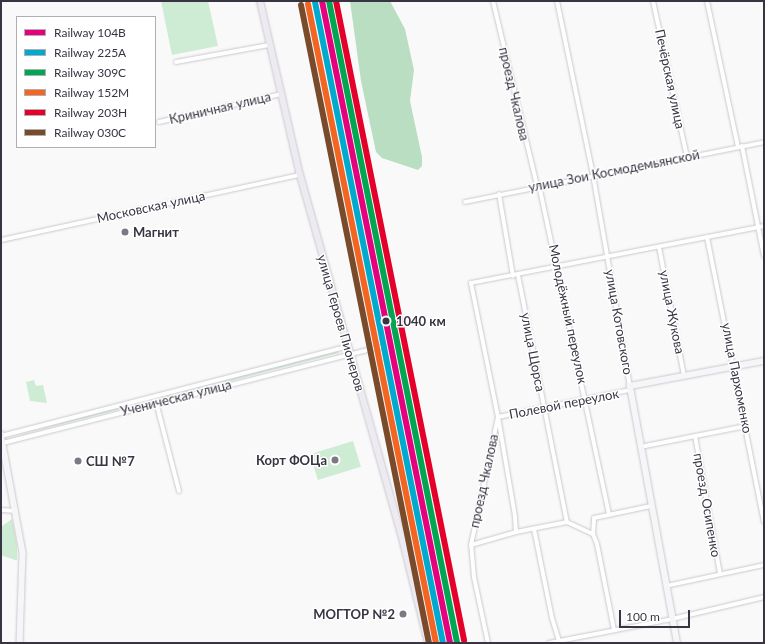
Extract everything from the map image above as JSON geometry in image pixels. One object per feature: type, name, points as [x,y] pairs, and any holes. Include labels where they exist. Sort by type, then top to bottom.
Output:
[{"type":"main road","name":"улица Героев Пионеров","points":[[260,1],[300,175],[401,534],[428,643]]},
{"type":"street","name":"проезд Чкалова","points":[[493,1],[538,185]]},
{"type":"street","name":"улица Котовского","points":[[557,1],[593,176],[640,447],[677,643]]},
{"type":"street","name":"Печёрская улица","points":[[653,1],[687,157]]},
{"type":"street","points":[[707,1],[764,256]]},
{"type":"street","points":[[176,62],[270,45]]},
{"type":"street","name":"Криничная улица","points":[[159,122],[281,94]]},
{"type":"street","name":"улица Зои Космодемьянской","points":[[465,202],[538,185],[593,176],[764,142]]},
{"type":"street","name":"Московская улица","points":[[1,240],[300,175]]},
{"type":"street","name":"Молодёжный переулок","points":[[538,185],[558,266],[609,514]]},
{"type":"street","points":[[499,194],[513,276],[764,226]]},
{"type":"street","name":"улица Пархоменко","points":[[707,237],[735,366],[764,520]]},
{"type":"street","name":"улица Жукова","points":[[659,247],[684,376]]},
{"type":"street","name":"улица Щорса","points":[[518,275],[567,522]]},
{"type":"street","name":"проезд Чкалова","points":[[513,276],[471,283],[498,417],[515,516],[516,532]]},
{"type":"street","name":"Ученическая улица","points":[[1,435],[348,346]]},
{"type":"street","name":"Ученическая улица","points":[[3,443],[156,402],[350,353],[384,346]]},
{"type":"street","name":"Полевой переулок","points":[[498,417],[586,400],[684,376],[764,361]]},
{"type":"street","points":[[156,402],[179,491]]},
{"type":"street","name":"проезд Чкалова","points":[[471,545],[498,417]]},
{"type":"street","points":[[640,447],[746,426]]},
{"type":"street","points":[[1,435],[17,511],[23,553],[20,643]]},
{"type":"street","name":"проезд Осипенко","points":[[695,436],[720,574]]},
{"type":"street","points":[[614,630],[598,544],[593,534],[594,518],[651,506]]},
{"type":"street","points":[[1,510],[17,511]]},
{"type":"street","points":[[488,643],[474,577],[471,545],[516,532],[567,522],[593,534]]},
{"type":"street","points":[[534,529],[552,618],[559,641]]},
{"type":"street","points":[[666,586],[764,565]]},
{"type":"street","points":[[548,643],[672,619],[764,597]]},
{"type":"green space","points":[[161,1],[208,1],[218,46],[172,55]]},
{"type":"green space","points":[[350,1],[390,1],[405,29],[414,70],[410,101],[422,157],[422,166],[418,170],[382,158],[376,152],[361,81]]},
{"type":"green space","points":[[338,351],[339,353],[19,435],[157,396]]},
{"type":"green space","points":[[34,380],[36,386],[43,385],[47,403],[30,401],[26,382]]},
{"type":"green space","name":"Корт ФОЦа","points":[[353,441],[361,467],[318,480],[310,454]]},
{"type":"green space","points":[[12,519],[17,545],[17,560],[1,555],[1,527]]},
{"type":"rail line","name":"104В","points":[[322,1],[450,643]]},
{"type":"rail line","name":"309С","points":[[329,1],[457,642]]},
{"type":"rail line","name":"203Н","points":[[336,1],[464,640]]},
{"type":"rail line","name":"225А","points":[[315,2],[443,643]]},
{"type":"rail line","name":"152М","points":[[308,4],[436,643]]},
{"type":"rail line","name":"030C","points":[[301,5],[429,643]]},
{"type":"place","name":"Магнит","points":[[125,232]]},
{"type":"place","name":"1040 км","points":[[386,321]]},
{"type":"place","name":"Корт ФОЦа","points":[[335,460]]},
{"type":"place","name":"СШ №7","points":[[78,461]]},
{"type":"place","name":"МОГТОР №2","points":[[403,614]]}]
